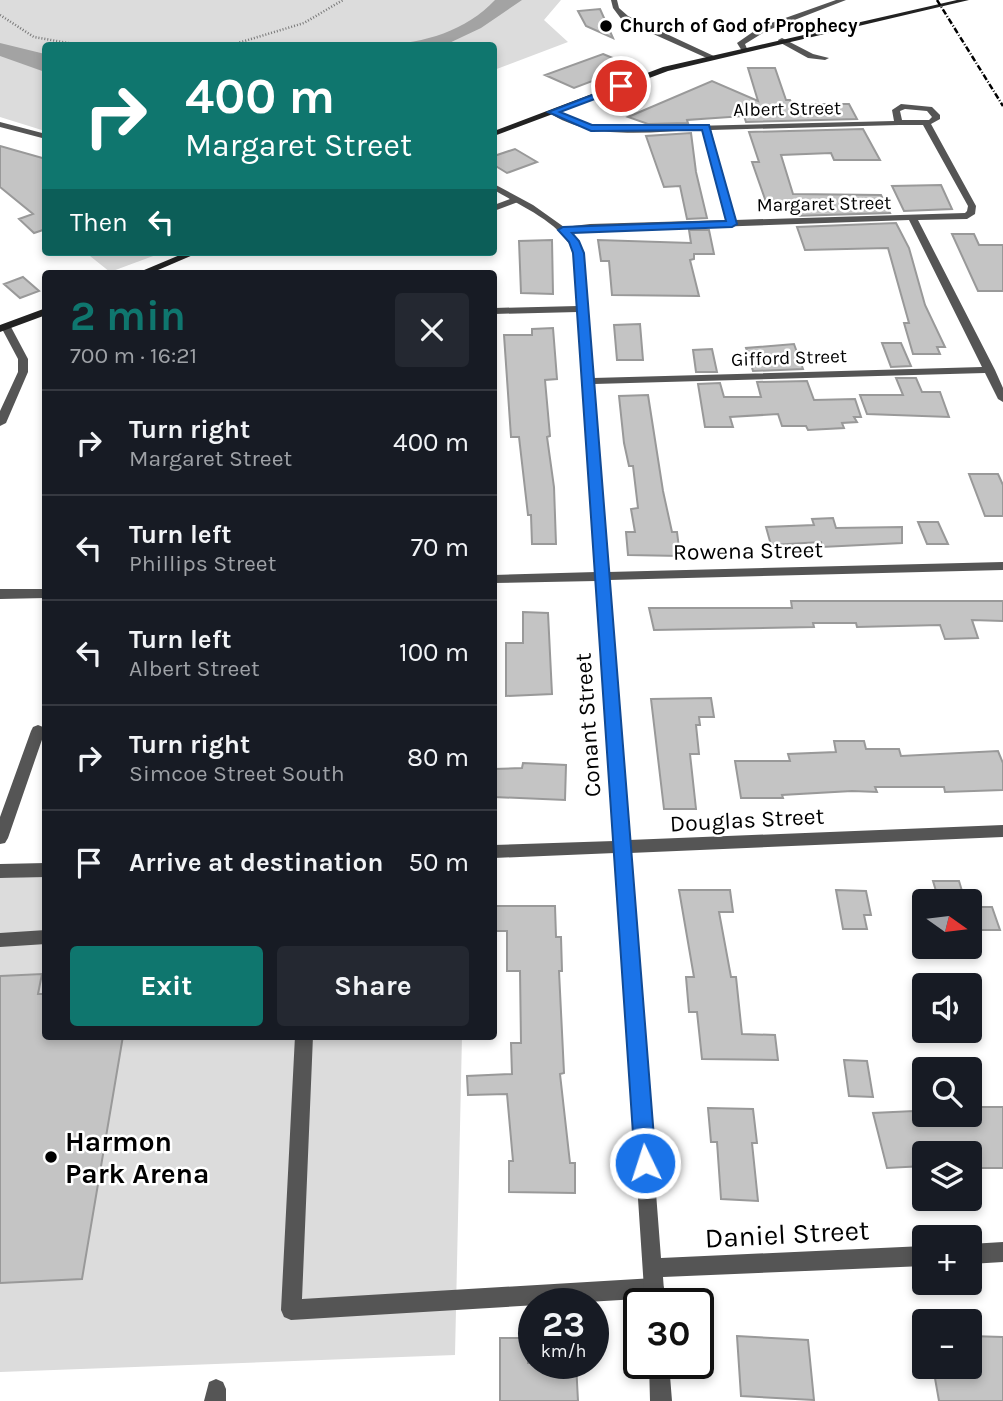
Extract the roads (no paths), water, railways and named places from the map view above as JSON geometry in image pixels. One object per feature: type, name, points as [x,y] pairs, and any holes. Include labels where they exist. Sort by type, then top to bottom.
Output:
[{"type":"main road","points":[[907,12],[916,6],[943,0]]},
{"type":"main road","points":[[497,133],[666,69],[782,40],[966,0]]},
{"type":"main road","points":[[150,270],[185,256]]},
{"type":"main road","points":[[3,328],[42,313]]},
{"type":"street","points":[[614,0],[617,9],[625,18],[712,57]]},
{"type":"street","points":[[745,49],[741,43],[755,33],[842,0]]},
{"type":"street","points":[[782,40],[811,56],[825,58]]},
{"type":"street","points":[[899,122],[896,110],[910,106],[934,111],[935,120],[926,122]]},
{"type":"street","name":"Albert Street","points":[[552,112],[579,125],[600,129],[926,122]]},
{"type":"street","name":"Margaret Street","points":[[563,230],[961,218],[972,212],[972,206],[926,122]]},
{"type":"street","points":[[0,124],[42,136]]},
{"type":"street","points":[[706,127],[732,224]]},
{"type":"street","name":"Conant Street","points":[[497,189],[563,230],[574,241],[579,253],[654,1287]]},
{"type":"street","points":[[497,207],[515,200]]},
{"type":"street","points":[[913,219],[1003,399]]},
{"type":"street","points":[[497,311],[582,309]]},
{"type":"street","points":[[0,423],[23,372],[23,359],[3,328]]},
{"type":"street","name":"Gifford Street","points":[[589,381],[990,370]]},
{"type":"street","name":"Rowena Street","points":[[497,579],[1003,566]]},
{"type":"street","points":[[0,594],[42,593]]},
{"type":"street","points":[[0,838],[38,731]]},
{"type":"street","name":"Douglas Street","points":[[497,852],[1003,831]]},
{"type":"street","points":[[0,872],[42,870]]},
{"type":"street","points":[[0,940],[42,937]]},
{"type":"street","name":"Daniel Street","points":[[304,1040],[291,1310],[654,1287],[912,1257]]},
{"type":"street","points":[[982,1253],[1003,1252]]},
{"type":"street","points":[[660,1379],[661,1401]]},
{"type":"railway","points":[[937,0],[1003,106]]},
{"type":"place","name":"Church of God of Prophecy","points":[[606,26]]},
{"type":"place","name":"Harmon Park Arena","points":[[51,1157]]}]
